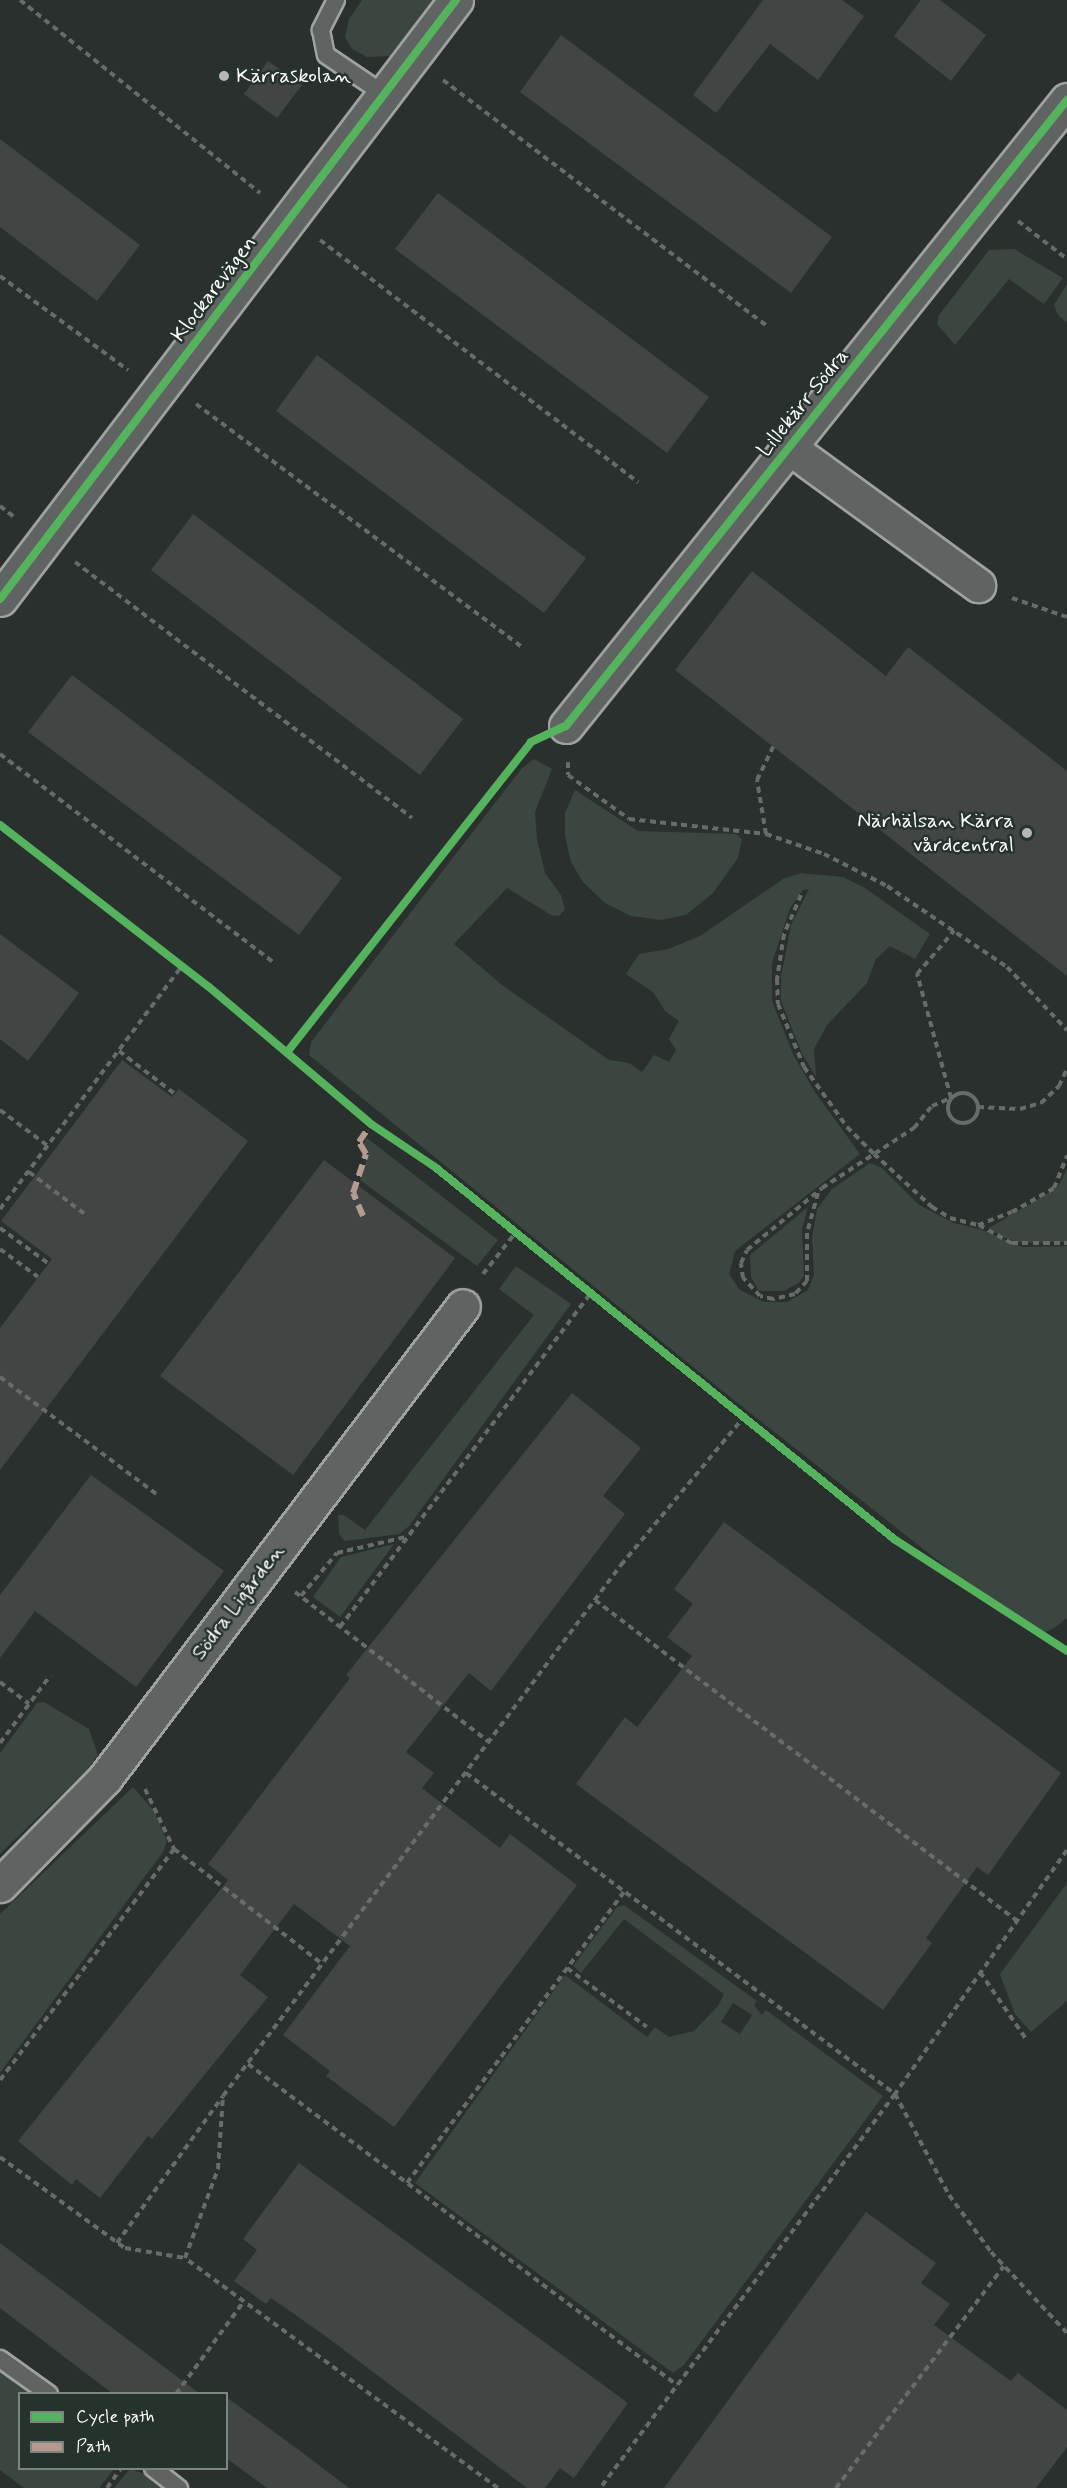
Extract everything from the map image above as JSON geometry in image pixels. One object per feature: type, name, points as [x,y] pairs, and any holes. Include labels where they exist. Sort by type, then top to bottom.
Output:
[{"type":"street","name":"Klockarevägen","points":[[0,599],[456,0]]},
{"type":"street","name":"Lillekärr Södra","points":[[566,726],[1067,100]]},
{"type":"street","name":"Lillekärr Södra","points":[[790,448],[978,585]]},
{"type":"street","name":"Södra Ligården","points":[[0,1885],[105,1778],[462,1306]]},
{"type":"lane","points":[[336,0],[321,30],[326,55],[384,94]]},
{"type":"lane","points":[[0,2359],[46,2392]]},
{"type":"lane","points":[[154,2470],[179,2488]]},
{"type":"path","points":[[20,0],[291,218],[638,482]]},
{"type":"path","points":[[413,57],[767,326]]},
{"type":"path","points":[[989,198],[1067,259]]},
{"type":"path","points":[[0,276],[162,386],[523,648]]},
{"type":"path","points":[[45,540],[412,818]]},
{"type":"path","points":[[978,585],[1067,617]]},
{"type":"path","points":[[566,726],[568,776],[629,819],[766,834],[824,854],[887,886],[954,931],[1028,986],[1067,1031]]},
{"type":"path","points":[[766,834],[757,780],[773,747]]},
{"type":"path","points":[[0,754],[274,963]]},
{"type":"path","points":[[801,895],[784,934],[777,979],[778,1004],[804,1067],[847,1127],[932,1207],[950,1218],[978,1225],[1012,1243],[1067,1244]]},
{"type":"path","points":[[954,931],[917,974],[951,1098],[949,1116],[960,1123],[973,1119],[978,1107]]},
{"type":"path","points":[[0,1209],[182,966]]},
{"type":"path","points":[[119,1051],[175,1094]]},
{"type":"path","points":[[978,1107],[1020,1109],[1041,1103],[1059,1086],[1067,1069]]},
{"type":"path","points":[[818,1192],[807,1233],[807,1281],[795,1294],[773,1299],[760,1296],[742,1278],[741,1263],[747,1250],[818,1192],[914,1128],[932,1106],[968,1093],[978,1107]]},
{"type":"path","points":[[0,1110],[48,1146]]},
{"type":"path","points":[[978,1225],[1012,1212],[1054,1188],[1067,1156]]},
{"type":"path","points":[[29,1172],[85,1214]]},
{"type":"path","points":[[0,1228],[48,1263]]},
{"type":"path","points":[[462,1306],[516,1232]]},
{"type":"path","points":[[0,1249],[38,1277]]},
{"type":"path","points":[[340,1627],[591,1293]]},
{"type":"path","points":[[0,1377],[158,1495]]},
{"type":"path","points":[[117,2243],[223,2096],[594,1600],[744,1417]]},
{"type":"path","points":[[301,1597],[337,1553],[407,1536]]},
{"type":"path","points":[[264,1568],[489,1742]]},
{"type":"path","points":[[594,1600],[1016,1920]]},
{"type":"path","points":[[0,1743],[50,1676]]},
{"type":"path","points":[[0,1682],[29,1704]]},
{"type":"path","points":[[126,1751],[174,1849],[322,1964]]},
{"type":"path","points":[[466,1773],[895,2094],[949,2195],[1004,2266],[1067,2334]]},
{"type":"path","points":[[0,2080],[174,1849]]},
{"type":"path","points":[[600,2488],[895,2094],[1067,1850]]},
{"type":"path","points":[[406,2183],[624,1892]]},
{"type":"path","points":[[567,1968],[647,2027]]},
{"type":"path","points":[[980,1972],[1026,2039]]},
{"type":"path","points":[[248,2064],[677,2385]]},
{"type":"path","points":[[185,2258],[218,2169],[223,2096]]},
{"type":"path","points":[[0,2157],[125,2248],[185,2258],[498,2488]]},
{"type":"path","points":[[836,2488],[1004,2266]]},
{"type":"path","points":[[177,2392],[243,2301]]},
{"type":"path","points":[[107,2488],[121,2470]]},
{"type":"shaded area","points":[[362,0],[434,0],[393,56],[367,57],[352,49],[345,37],[349,19]]},
{"type":"shaded area","points":[[1014,249],[1063,278],[1044,304],[1009,279],[955,345],[937,324],[939,315],[989,250]]},
{"type":"shaded area","points":[[1067,284],[1067,323],[1058,315],[1054,305]]},
{"type":"shaded area","points":[[534,759],[552,769],[535,812],[537,839],[545,873],[561,895],[565,909],[559,916],[551,915],[507,888],[454,944],[502,985],[609,1060],[629,1063],[642,1072],[654,1055],[669,1062],[676,1050],[669,1039],[679,1021],[665,1011],[654,993],[626,974],[639,954],[668,949],[700,936],[783,879],[801,873],[843,877],[865,888],[930,934],[915,959],[890,946],[876,959],[867,983],[827,1025],[814,1049],[816,1077],[802,1054],[781,1001],[781,977],[791,925],[809,889],[803,890],[790,908],[772,963],[772,1001],[794,1056],[815,1092],[860,1154],[735,1251],[729,1274],[740,1290],[764,1302],[787,1302],[808,1290],[814,1275],[812,1238],[817,1209],[832,1189],[870,1163],[882,1168],[919,1205],[954,1223],[980,1229],[1022,1247],[1067,1246],[1067,1618],[1054,1628],[1043,1633],[1031,1631],[1006,1614],[730,1397],[309,1055],[311,1042],[522,768]]},
{"type":"shaded area","points":[[575,790],[638,831],[736,834],[742,839],[738,858],[713,893],[686,915],[661,920],[631,916],[605,903],[583,882],[571,862],[565,836],[565,813]]},
{"type":"shaded area","points":[[367,1138],[498,1240],[477,1266],[360,1180],[369,1152],[362,1147]]},
{"type":"shaded area","points":[[1067,1169],[1067,1242],[1023,1243],[1001,1237],[989,1228],[1057,1188]]},
{"type":"shaded area","points":[[808,1207],[802,1229],[804,1275],[800,1282],[784,1291],[759,1291],[751,1277],[750,1255]]},
{"type":"shaded area","points":[[516,1266],[571,1304],[409,1526],[399,1534],[345,1541],[339,1534],[338,1515],[344,1515],[365,1530],[534,1315],[499,1289]]},
{"type":"shaded area","points":[[394,1544],[340,1617],[313,1597],[341,1557]]},
{"type":"shaded area","points":[[44,1702],[89,1729],[98,1755],[91,1766],[0,1854],[0,1753],[37,1703]]},
{"type":"shaded area","points":[[133,1787],[154,1811],[167,1841],[163,1852],[0,2073],[0,1914]]},
{"type":"shaded area","points":[[1067,1883],[1067,2001],[1031,2032],[1015,2014],[1000,1974]]},
{"type":"shaded area","points":[[624,1905],[757,2001],[754,2005],[762,2015],[766,2010],[883,2096],[684,2365],[673,2373],[415,2183],[565,1975],[647,2037],[655,2027],[669,2037],[694,2031],[718,2006],[724,1994],[624,1919],[581,1973],[573,1966],[617,1907]],"holes":[[[733,2003],[752,2015],[740,2034],[721,2022]]]},
{"type":"shaded area","points":[[0,2371],[30,2392],[18,2392],[18,2470],[113,2470],[99,2488],[24,2488],[0,2470]]},
{"type":"shaded area","points":[[129,2470],[133,2470],[145,2474],[162,2488],[114,2488]]},
{"type":"building","points":[[763,0],[842,0],[864,16],[818,80],[770,44],[716,113],[693,95]]},
{"type":"building","points":[[921,0],[940,0],[986,35],[951,81],[894,36]]},
{"type":"building","points":[[561,35],[832,237],[791,293],[520,92]]},
{"type":"building","points":[[268,61],[302,85],[277,118],[244,94]]},
{"type":"building","points":[[0,139],[140,245],[97,301],[0,227]]},
{"type":"building","points":[[438,193],[709,397],[667,453],[395,249]]},
{"type":"building","points":[[317,355],[586,558],[544,613],[276,411]]},
{"type":"building","points":[[193,514],[463,719],[420,775],[151,570]]},
{"type":"building","points":[[752,571],[886,676],[908,647],[1067,771],[1067,976],[675,670]]},
{"type":"building","points":[[72,675],[342,878],[299,935],[28,732]]},
{"type":"building","points":[[0,934],[79,993],[28,1061],[0,1039]]},
{"type":"building","points":[[122,1060],[172,1097],[179,1089],[248,1141],[0,1470],[0,1328],[52,1259],[1,1221]]},
{"type":"building","points":[[324,1160],[455,1258],[293,1475],[160,1376]]},
{"type":"building","points":[[572,1393],[641,1448],[603,1496],[625,1514],[491,1691],[469,1673],[406,1752],[434,1773],[422,1788],[500,1848],[510,1834],[577,1885],[394,2127],[326,2076],[330,2071],[283,2035],[350,1946],[294,1904],[240,1975],[268,1997],[152,2139],[148,2136],[100,2198],[76,2179],[72,2185],[18,2141],[228,1880],[208,1864],[350,1678],[346,1675]]},
{"type":"building","points":[[91,1475],[224,1571],[136,1687],[35,1611],[0,1658],[0,1595]]},
{"type":"building","points":[[724,1522],[1061,1773],[988,1875],[977,1867],[926,1938],[932,1943],[883,2010],[576,1784],[625,1717],[637,1727],[692,1656],[667,1637],[693,1604],[674,1589]]},
{"type":"building","points":[[299,2163],[628,2403],[574,2478],[560,2468],[545,2488],[527,2488],[324,2335],[271,2298],[266,2304],[234,2281],[257,2250],[243,2239]]},
{"type":"building","points":[[866,2212],[936,2263],[921,2283],[950,2304],[934,2325],[1011,2381],[1018,2373],[1067,2410],[1067,2447],[1036,2488],[664,2488]]},
{"type":"building","points":[[0,2243],[197,2392],[110,2392],[0,2308]]},
{"type":"building","points":[[228,2398],[349,2488],[267,2488],[228,2459]]},
{"type":"marked path","points":[[363,1216],[353,1193],[366,1154],[359,1142],[371,1124]]},
{"type":"cycle path","points":[[0,599],[456,0]]},
{"type":"cycle path","points":[[288,1051],[531,742],[566,726],[1067,100]]},
{"type":"cycle path","points":[[0,825],[209,987],[371,1124],[435,1167],[894,1539],[1067,1651]]},
{"type":"place","name":"Kärraskolan","points":[[224,76]]},
{"type":"place","name":"Närhälsan Kärra vårdcentral","points":[[1027,833]]}]
